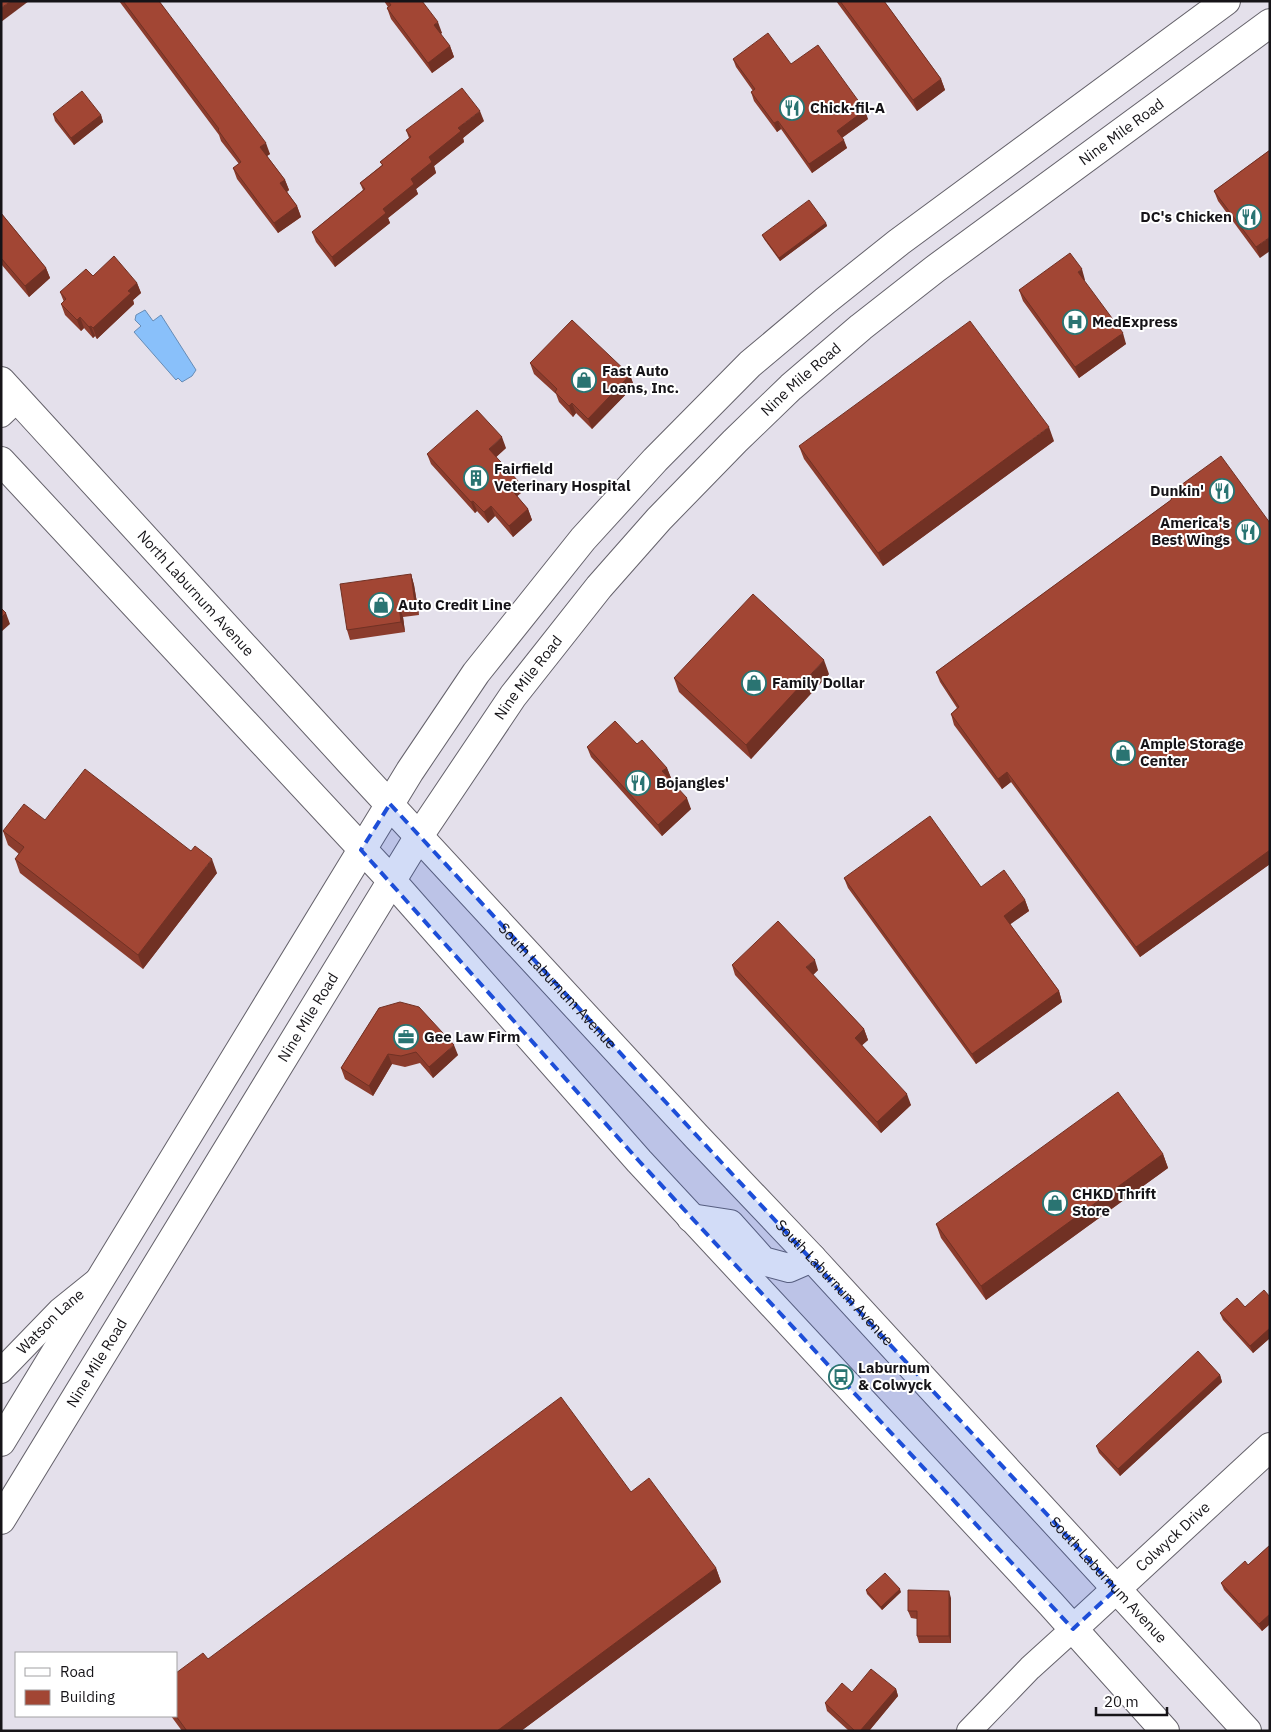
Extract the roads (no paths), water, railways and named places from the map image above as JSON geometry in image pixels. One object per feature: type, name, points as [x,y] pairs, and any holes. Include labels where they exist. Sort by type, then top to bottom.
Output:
[{"type":"main road","points":[[1,1442],[390,804],[476,673],[531,602],[623,495],[750,364],[899,242],[1226,1]]},
{"type":"main road","name":"Nine Mile Road","points":[[1,1520],[418,836],[513,696],[570,622],[659,519],[735,441],[826,357],[912,286],[1270,24]]},
{"type":"main road","name":"North Laburnum Avenue","points":[[7,398],[418,836]]},
{"type":"main road","points":[[1,461],[391,880],[692,1218],[1073,1629],[1165,1731]]},
{"type":"main road","name":"South Laburnum Avenue","points":[[418,836],[812,1258],[1247,1731]]},
{"type":"main road","points":[[692,1218],[730,1224],[763,1261],[788,1268],[812,1258]]},
{"type":"main road","name":"Colwyck Drive","points":[[1073,1629],[1270,1446]]},
{"type":"street","name":"Watson Lane","points":[[1,1371],[60,1310],[103,1275]]},
{"type":"street","name":"Colwyck Drive","points":[[969,1731],[1030,1668],[1073,1629]]},
{"type":"water","points":[[145,310],[153,321],[161,315],[196,370],[192,376],[182,382],[178,378],[176,380],[134,332],[141,326],[135,320],[136,315]]},
{"type":"place","name":"Chick-fil-A","points":[[792,108]]},
{"type":"place","name":"DC's Chicken","points":[[1249,217]]},
{"type":"place","name":"MedExpress","points":[[1075,322]]},
{"type":"place","name":"Fast Auto Loans, Inc.","points":[[584,380]]},
{"type":"place","name":"Fairfield Veterinary Hospital","points":[[476,478]]},
{"type":"place","name":"Dunkin'","points":[[1222,491]]},
{"type":"place","name":"America's Best Wings","points":[[1248,532]]},
{"type":"place","name":"Auto Credit Line","points":[[381,605]]},
{"type":"place","name":"Family Dollar","points":[[754,683]]},
{"type":"place","name":"Ample Storage Center","points":[[1123,753]]},
{"type":"place","name":"Bojangles'","points":[[638,783]]},
{"type":"place","name":"Gee Law Firm","points":[[406,1037]]},
{"type":"place","name":"CHKD Thrift Store","points":[[1055,1203]]},
{"type":"place","name":"Laburnum & Colwyck","points":[[841,1377]]}]
